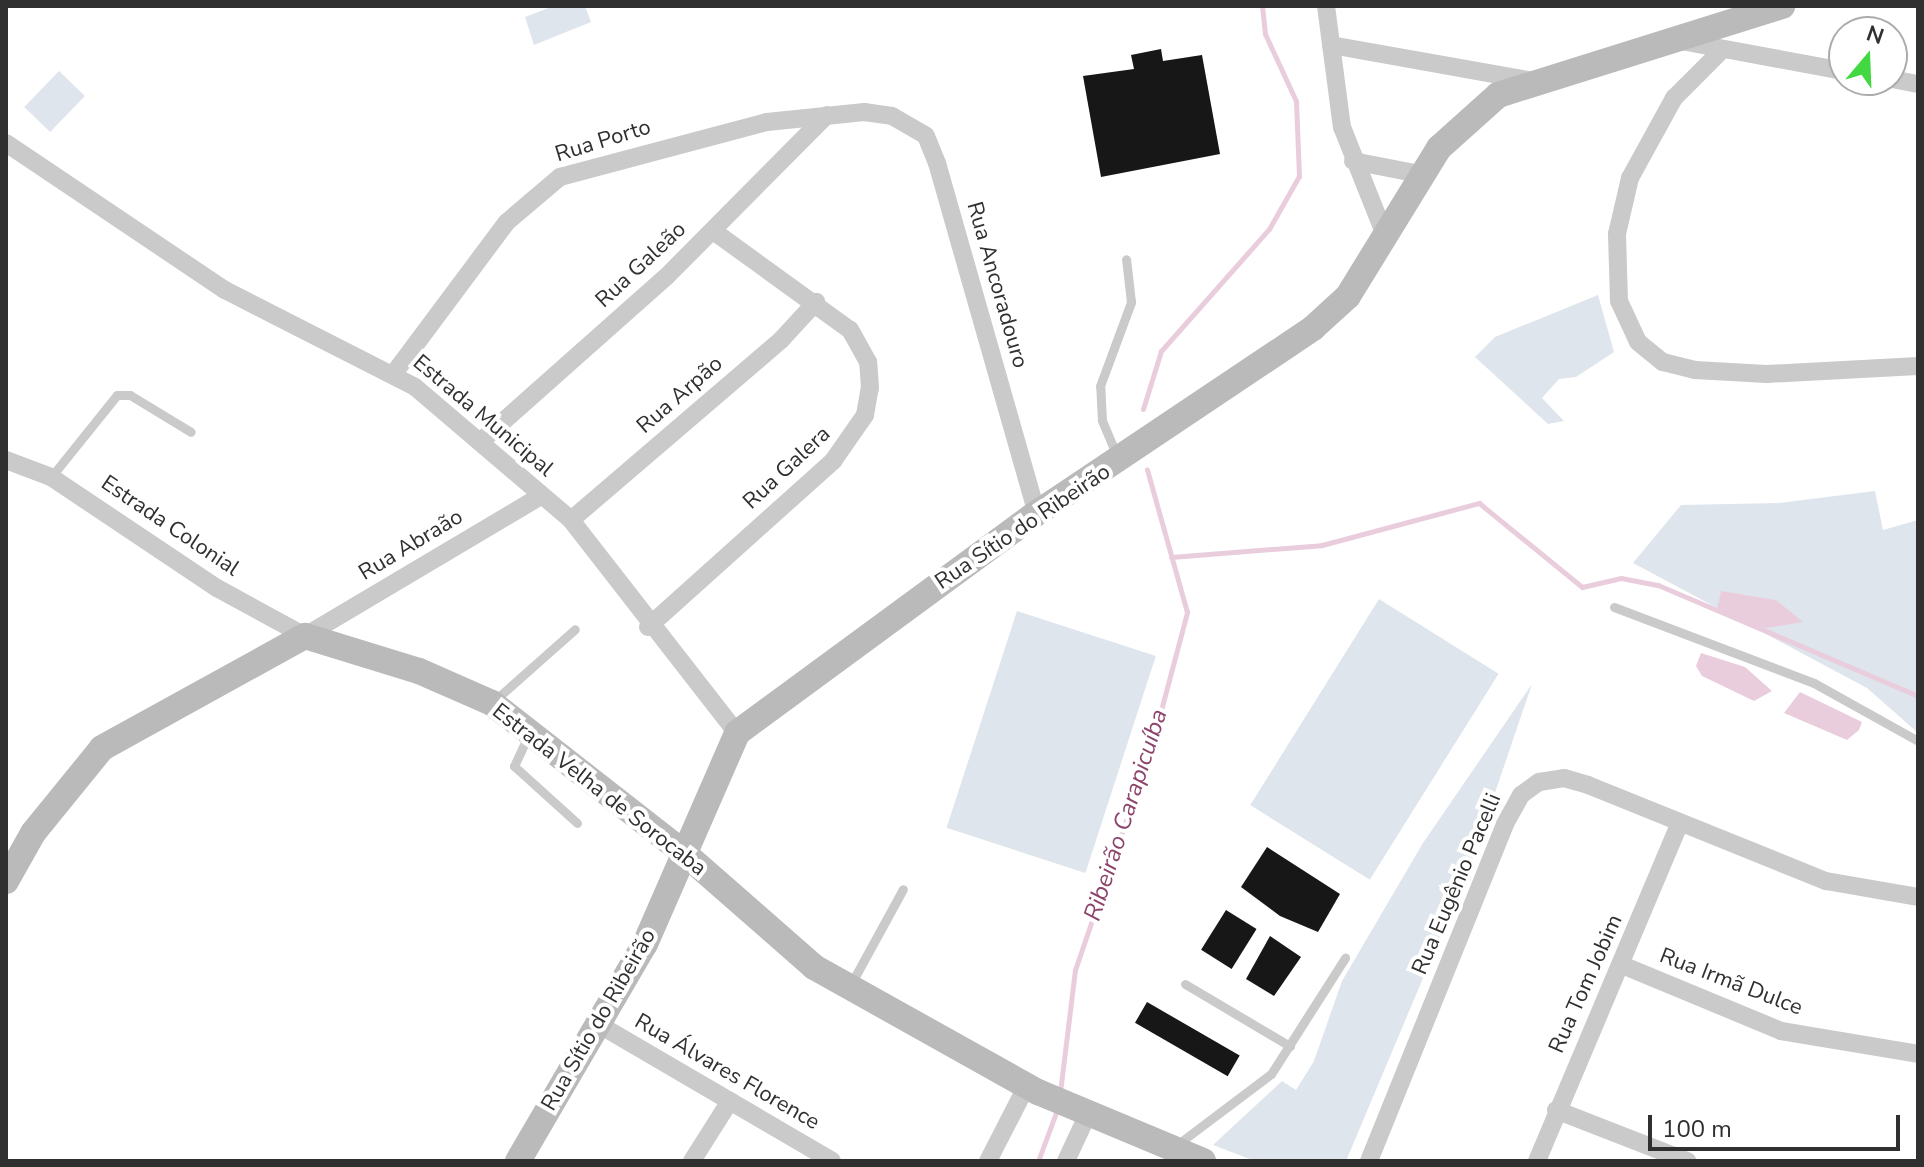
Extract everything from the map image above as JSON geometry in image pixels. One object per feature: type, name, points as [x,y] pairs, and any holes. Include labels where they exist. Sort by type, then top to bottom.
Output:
[{"type":"main road","name":"Rua Sítio do Ribeirão","points":[[518,1161],[645,944],[737,733],[1037,513],[1120,463],[1313,328],[1348,296],[1383,230],[1419,174],[1467,117],[1534,81],[1782,6]]},
{"type":"main road","name":"Estrada Velha de Sorocaba","points":[[305,636],[419,671],[492,703],[684,853],[762,925],[850,988],[1082,1114],[1203,1161]]},
{"type":"main road","points":[[6,881],[33,833],[102,748],[305,636]]},
{"type":"street","points":[[1326,6],[1353,161],[1383,230]]},
{"type":"street","points":[[1670,38],[1828,68]]},
{"type":"street","points":[[1331,45],[1534,81]]},
{"type":"street","points":[[1722,50],[1674,98],[1630,178],[1617,234],[1619,301],[1638,342],[1663,362],[1695,370],[1767,374],[1918,366]]},
{"type":"street","name":"Rua Porto","points":[[395,372],[507,222],[560,177],[767,122],[864,112]]},
{"type":"street","name":"Rua Ancoradouro","points":[[864,112],[912,124],[926,136],[1037,513]]},
{"type":"street","name":"Rua Galeão","points":[[480,442],[713,231],[827,115]]},
{"type":"street","name":"Estrada Municipal","points":[[6,143],[225,290],[395,372],[571,520],[648,627],[737,733]]},
{"type":"street","points":[[1353,161],[1419,174]]},
{"type":"street","name":"Rua Galera","points":[[648,627],[851,443],[865,415],[868,362],[850,330],[816,302],[713,231]]},
{"type":"street","name":"Rua Arpão","points":[[571,520],[816,302]]},
{"type":"street","name":"Estrada Colonial","points":[[6,460],[51,477],[217,588],[305,636]]},
{"type":"street","name":"Rua Abraão","points":[[305,636],[541,496]]},
{"type":"street","name":"Rua Eugênio Pacelli","points":[[1369,1161],[1521,795],[1539,782],[1564,778],[1826,881],[1918,897]]},
{"type":"street","name":"Rua Tom Jobim","points":[[1537,1161],[1679,825]]},
{"type":"street","name":"Rua Irmã Dulce","points":[[1622,965],[1781,1031],[1918,1054]]},
{"type":"street","name":"Rua Álvares Florence","points":[[598,1024],[832,1161]]},
{"type":"street","points":[[988,1161],[1033,1089]]},
{"type":"street","points":[[692,1161],[730,1101]]},
{"type":"street","points":[[1556,1110],[1687,1161]]},
{"type":"street","points":[[1066,1161],[1082,1114]]},
{"type":"lane","points":[[1120,463],[1102,420],[1100,386],[1131,302],[1126,259]]},
{"type":"lane","points":[[51,477],[117,395],[130,395],[191,432]]},
{"type":"lane","points":[[1614,607],[1814,683],[1918,741]]},
{"type":"lane","points":[[492,703],[575,629]]},
{"type":"lane","points":[[530,733],[514,766],[577,823]]},
{"type":"lane","points":[[850,988],[903,889]]},
{"type":"lane","points":[[1172,1149],[1271,1074],[1345,958]]},
{"type":"lane","points":[[1185,984],[1290,1046]]},
{"type":"shaded area","points":[[554,6],[585,6],[591,22],[534,45],[525,17]]},
{"type":"shaded area","points":[[59,71],[85,96],[50,132],[24,107]]},
{"type":"shaded area","points":[[1598,295],[1614,352],[1576,377],[1559,379],[1542,398],[1564,421],[1548,424],[1475,357],[1495,337]]},
{"type":"shaded area","points":[[1875,491],[1883,530],[1918,520],[1918,733],[1867,688],[1633,563],[1681,505],[1779,503]]},
{"type":"shaded area","points":[[1721,591],[1776,600],[1803,622],[1767,628],[1744,622],[1717,610]]},
{"type":"shaded area","points":[[1379,599],[1499,674],[1370,880],[1250,805]]},
{"type":"shaded area","points":[[1017,611],[1156,656],[1085,873],[947,828]]},
{"type":"shaded area","points":[[1701,653],[1745,667],[1772,691],[1754,701],[1702,676],[1696,666]]},
{"type":"shaded area","points":[[1532,684],[1469,869],[1346,1161],[1255,1161],[1213,1145],[1282,1081],[1296,1090],[1314,1061],[1342,981],[1423,843]]},
{"type":"shaded area","points":[[1800,692],[1862,722],[1859,730],[1847,740],[1784,713]]},
{"type":"building","points":[[1161,49],[1163,61],[1202,55],[1220,154],[1101,177],[1083,76],[1134,69],[1131,55]]},
{"type":"building","points":[[1267,847],[1340,894],[1318,932],[1280,916],[1241,887]]},
{"type":"building","points":[[1226,910],[1257,929],[1232,969],[1201,950]]},
{"type":"building","points":[[1270,936],[1301,957],[1274,996],[1246,979]]},
{"type":"building","points":[[1147,1002],[1240,1056],[1228,1076],[1135,1023]]},
{"type":"waterway","name":"Ribeirão Carapicuíba","points":[[1143,409],[1161,351],[1269,229],[1299,176],[1296,101],[1265,34],[1262,6]]},
{"type":"waterway","name":"Ribeirão Carapicuíba","points":[[1060,1092],[1075,970],[1152,744],[1187,612],[1147,470]]},
{"type":"waterway","points":[[1171,557],[1322,545],[1479,503],[1582,587],[1621,578],[1658,585],[1918,696]]},
{"type":"waterway","name":"Ribeirão Carapicuíba","points":[[1038,1161],[1057,1110]]}]
